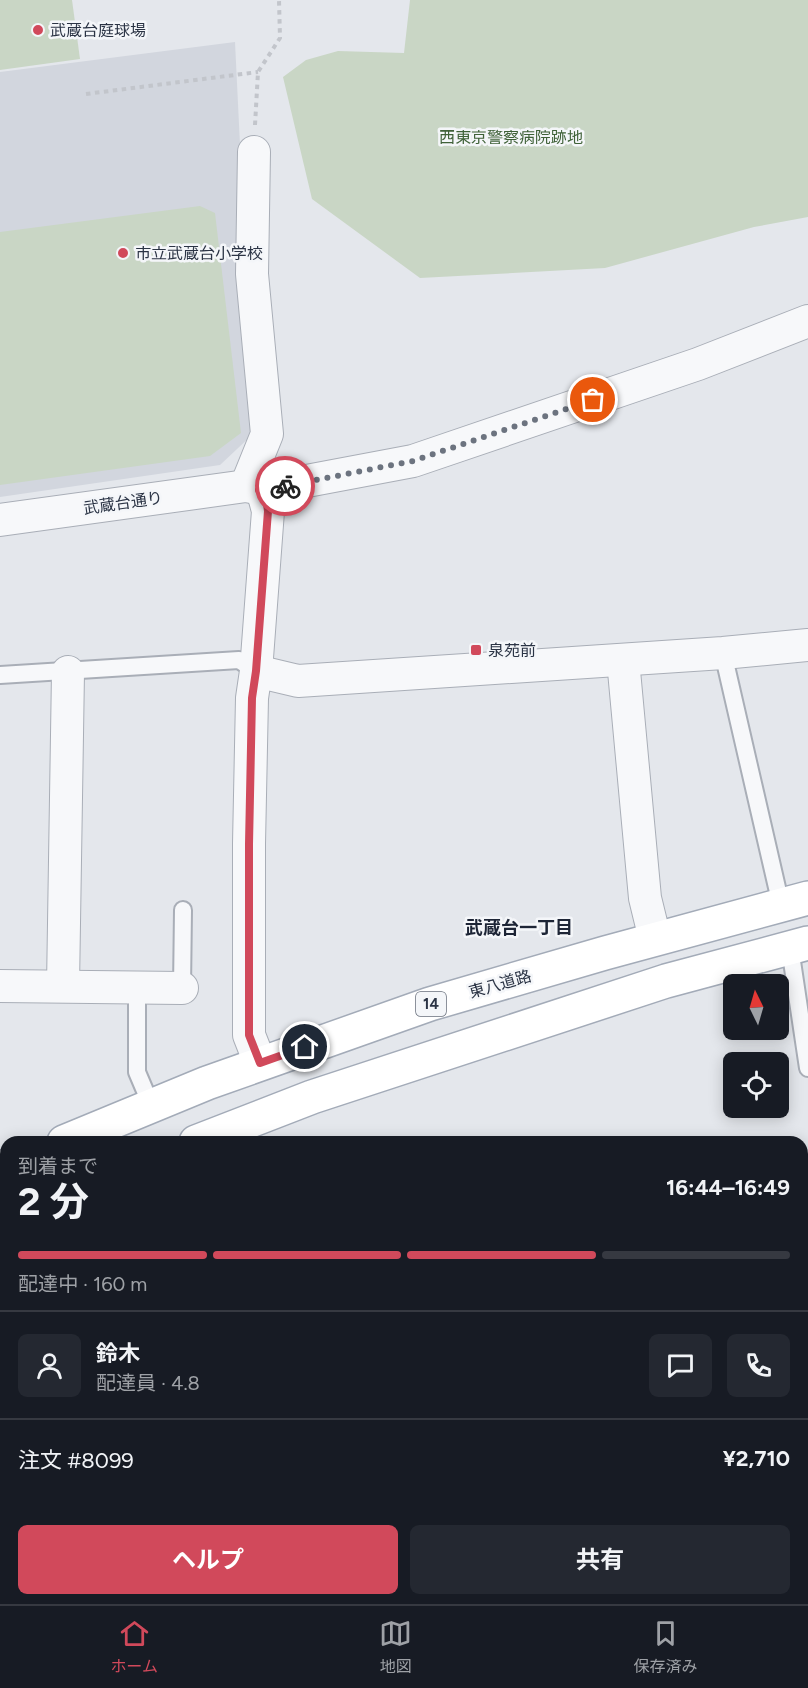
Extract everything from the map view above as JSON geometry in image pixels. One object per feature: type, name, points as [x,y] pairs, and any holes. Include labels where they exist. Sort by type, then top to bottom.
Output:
[{"type":"main road","name":"東八道路","points":[[78,1136],[260,1063],[441,1001],[794,901]]},
{"type":"main road","points":[[214,1136],[255,1124],[312,1097],[666,981],[799,945]]},
{"type":"main road","points":[[327,1039],[314,1053],[315,1063],[324,1070],[335,1070],[446,1034],[582,1009]]},
{"type":"main road","points":[[124,1136],[182,1112],[190,1112],[199,1119],[201,1126],[197,1136]]},
{"type":"street","points":[[254,152],[252,274],[267,434],[253,488],[267,504],[268,511],[252,698],[248,955],[249,1035],[260,1063]]},
{"type":"street","name":"武蔵台通り","points":[[0,520],[253,488],[413,461],[686,368],[808,321]]},
{"type":"street","points":[[256,671],[298,681],[723,653],[808,645]]},
{"type":"street","points":[[623,660],[645,898],[655,939]]},
{"type":"street","points":[[63,986],[68,672]]},
{"type":"street","points":[[0,986],[182,988]]},
{"type":"lane","points":[[723,653],[794,901]]},
{"type":"lane","points":[[0,675],[239,660],[256,671]]},
{"type":"lane","points":[[182,988],[183,910]]},
{"type":"lane","points":[[799,945],[808,1068]]},
{"type":"lane","points":[[137,987],[137,1072],[151,1105]]},
{"type":"path","points":[[254,152],[258,72],[280,38],[279,0]]},
{"type":"path","points":[[86,94],[258,72]]},
{"type":"shaded area","name":"市立武蔵台小学校","points":[[235,42],[254,433],[220,465],[0,497],[0,72]]},
{"type":"green space","name":"武蔵台庭球場","points":[[0,0],[72,0],[80,59],[0,70]]},
{"type":"green space","name":"西東京警察病院跡地","points":[[410,0],[808,0],[808,217],[754,227],[605,268],[420,278],[312,199],[283,77],[306,60],[338,51],[404,53]]},
{"type":"green space","points":[[200,206],[215,213],[241,433],[210,456],[0,485],[0,232]]},
{"type":"way so far","points":[[285,486],[413,461],[593,400]]},
{"type":"place","name":"武蔵台庭球場","points":[[38,30]]},
{"type":"place","name":"市立武蔵台小学校","points":[[123,253]]},
{"type":"place","name":"泉苑前","points":[[476,650]]},
{"type":"district","name":"武蔵台一丁目","points":[[519,928]]},
{"type":"route","points":[[285,486],[259,490],[264,496],[268,511],[266,557],[252,698],[249,1035],[260,1063],[305,1047]]}]
